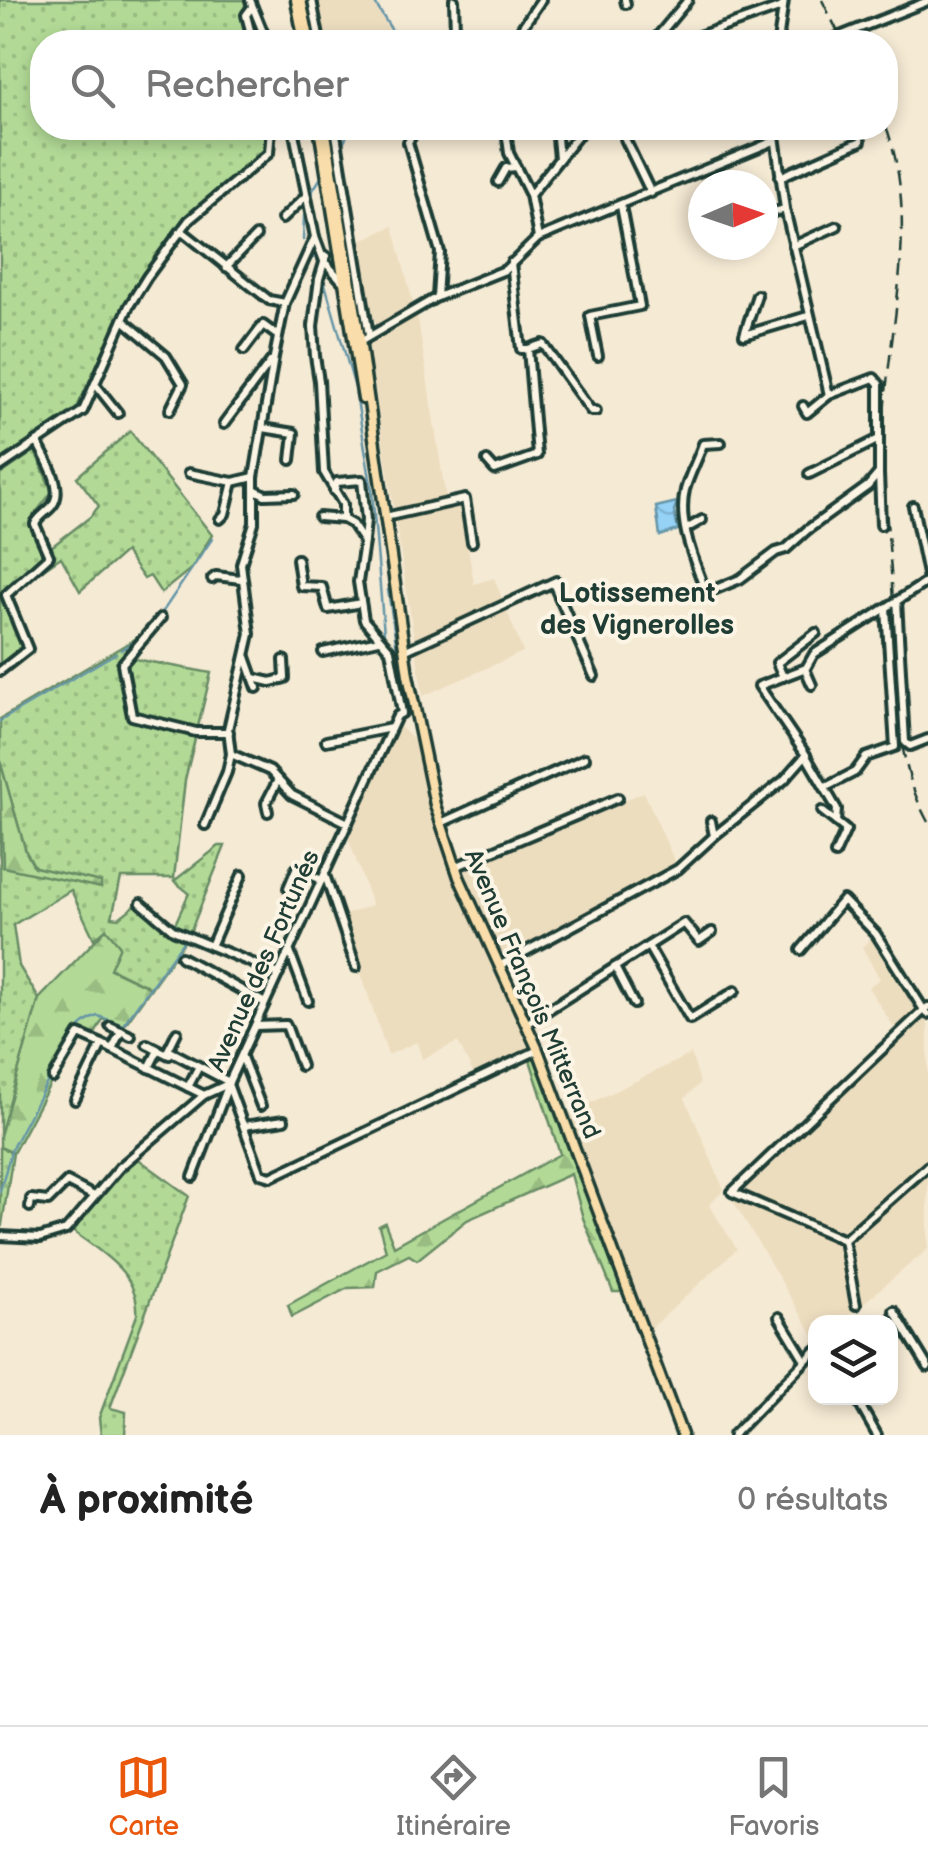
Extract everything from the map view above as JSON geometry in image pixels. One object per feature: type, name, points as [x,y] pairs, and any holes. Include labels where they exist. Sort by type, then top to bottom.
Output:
[{"type":"main road","points":[[298,0],[304,30]]},
{"type":"main road","points":[[324,140],[343,282],[375,461]]},
{"type":"main road","points":[[324,140],[358,328],[375,461]]},
{"type":"main road","name":"Avenue François Mitterrand","points":[[375,461],[404,651],[441,823],[498,966],[538,1050],[682,1435]]},
{"type":"street","points":[[312,0],[318,30]]},
{"type":"street","points":[[454,0],[456,30]]},
{"type":"street","points":[[520,30],[541,0]]},
{"type":"street","points":[[663,30],[688,0]]},
{"type":"street","points":[[856,30],[928,1]]},
{"type":"street","points":[[250,30],[246,16],[251,3]]},
{"type":"street","points":[[251,3],[262,30]]},
{"type":"street","points":[[713,30],[783,4],[780,30]]},
{"type":"street","points":[[0,467],[83,410],[122,320],[147,277],[189,220],[269,153],[270,140]]},
{"type":"street","points":[[295,140],[315,237],[343,282]]},
{"type":"street","points":[[337,140],[369,335]]},
{"type":"street","points":[[409,140],[440,252],[437,297]]},
{"type":"street","points":[[508,140],[530,195],[538,238]]},
{"type":"street","points":[[557,140],[559,159]]},
{"type":"street","points":[[530,195],[574,140]]},
{"type":"street","points":[[626,140],[652,193]]},
{"type":"street","points":[[780,177],[861,141]]},
{"type":"street","points":[[360,342],[437,297],[505,270],[538,238],[774,142],[808,316],[829,395]]},
{"type":"street","points":[[498,182],[506,168],[516,167]]},
{"type":"street","points":[[282,219],[306,197]]},
{"type":"street","points":[[598,356],[590,316],[640,306],[621,206]]},
{"type":"street","points":[[778,212],[785,210]]},
{"type":"street","points":[[793,246],[837,226]]},
{"type":"street","points":[[182,231],[269,300],[285,303]]},
{"type":"street","points":[[226,268],[256,236]]},
{"type":"street","points":[[205,825],[231,754],[228,732],[250,634],[241,564],[254,523],[254,477],[274,357],[285,303],[315,237]]},
{"type":"street","points":[[324,256],[345,268],[358,328],[369,335]]},
{"type":"street","points":[[324,256],[313,326],[324,472],[343,504],[343,519]]},
{"type":"street","points":[[511,263],[521,349],[544,344],[590,412],[596,412]]},
{"type":"street","points":[[758,295],[744,335],[808,316]]},
{"type":"street","points":[[122,320],[166,356],[183,384],[170,410]]},
{"type":"street","points":[[244,350],[263,326],[278,336]]},
{"type":"street","points":[[488,462],[495,470],[537,456],[528,348]]},
{"type":"street","points":[[224,424],[274,357]]},
{"type":"street","points":[[803,406],[806,413],[829,395],[874,378],[879,384],[881,525]]},
{"type":"street","points":[[94,384],[118,413]]},
{"type":"street","points":[[262,428],[294,433],[290,460]]},
{"type":"street","points":[[809,474],[877,440]]},
{"type":"street","points":[[0,671],[28,649],[6,596],[49,556],[35,524],[55,502],[56,495],[54,478],[37,442]]},
{"type":"street","points":[[706,593],[686,529],[685,491],[702,447],[720,443]]},
{"type":"street","points":[[189,473],[233,482],[254,477]]},
{"type":"street","points":[[697,596],[740,579],[776,552],[786,550],[868,486],[878,473]]},
{"type":"street","points":[[323,652],[381,640],[364,620],[358,582],[366,520],[362,480],[337,482],[334,492]]},
{"type":"street","points":[[220,519],[225,514],[233,482]]},
{"type":"street","points":[[254,489],[265,495],[294,494]]},
{"type":"street","points":[[383,518],[464,499],[472,542]]},
{"type":"street","points":[[836,822],[838,812],[826,787],[759,686],[804,669],[814,654],[928,580],[913,506]]},
{"type":"street","points":[[318,517],[343,519],[352,524],[364,542]]},
{"type":"street","points":[[686,529],[702,520]]},
{"type":"street","points":[[297,558],[301,586],[322,587],[328,610],[361,603]]},
{"type":"street","points":[[212,579],[241,579]]},
{"type":"street","points":[[404,651],[555,582],[594,676]]},
{"type":"street","points":[[897,600],[906,744],[928,739]]},
{"type":"street","points":[[826,787],[854,772],[866,757],[895,747],[886,607]]},
{"type":"street","points":[[161,618],[122,664],[132,716],[196,732],[228,732]]},
{"type":"street","points":[[783,677],[778,663],[816,633]]},
{"type":"street","name":"Avenue des Fortunés","points":[[381,640],[390,650],[402,713],[391,728],[229,1083],[261,1174],[271,1177],[538,1050]]},
{"type":"street","points":[[246,656],[258,688]]},
{"type":"street","points":[[254,678],[272,682],[285,678],[284,660]]},
{"type":"street","points":[[804,669],[812,686]]},
{"type":"street","points":[[890,697],[902,696]]},
{"type":"street","points":[[326,740],[391,728]]},
{"type":"street","points":[[231,754],[270,771],[292,796],[348,823]]},
{"type":"street","points":[[498,966],[678,869],[784,780],[806,756]]},
{"type":"street","points":[[441,823],[585,758]]},
{"type":"street","points":[[268,812],[266,803],[278,780]]},
{"type":"street","points":[[456,867],[618,798]]},
{"type":"street","points":[[822,811],[846,832],[836,854]]},
{"type":"street","points":[[710,821],[714,836]]},
{"type":"street","points":[[288,888],[296,869],[323,877],[356,966]]},
{"type":"street","points":[[211,946],[242,875]]},
{"type":"street","points":[[801,950],[843,900],[876,934],[927,1010],[732,1192],[844,1240]]},
{"type":"street","points":[[141,904],[173,930],[278,974]]},
{"type":"street","points":[[526,1024],[684,923],[699,941],[712,932]]},
{"type":"street","points":[[648,946],[690,1018],[735,991]]},
{"type":"street","points":[[289,951],[308,1001]]},
{"type":"street","points":[[181,958],[266,1003]]},
{"type":"street","points":[[615,967],[634,1004]]},
{"type":"street","points":[[255,1026],[286,1025],[301,1066]]},
{"type":"street","points":[[110,1026],[131,1036]]},
{"type":"street","points":[[112,1049],[121,1031]]},
{"type":"street","points":[[177,1032],[168,1050],[229,1083]]},
{"type":"street","points":[[54,1078],[79,1034],[204,1095]]},
{"type":"street","points":[[75,1100],[102,1044]]},
{"type":"street","points":[[147,1044],[169,1056]]},
{"type":"street","points":[[149,1068],[158,1050]]},
{"type":"street","points":[[241,1056],[261,1106]]},
{"type":"street","points":[[186,1064],[206,1074]]},
{"type":"street","points":[[188,1087],[197,1070]]},
{"type":"street","points":[[0,1236],[40,1238],[66,1230],[120,1167],[204,1095],[229,1083]]},
{"type":"street","points":[[192,1178],[229,1083]]},
{"type":"street","points":[[244,1126],[284,1120]]},
{"type":"street","points":[[844,1240],[928,1166]]},
{"type":"street","points":[[30,1208],[31,1199],[48,1202],[67,1182],[94,1196]]},
{"type":"street","points":[[844,1240],[856,1305]]},
{"type":"street","points":[[894,1311],[928,1367]]},
{"type":"street","points":[[779,1317],[805,1360]]},
{"type":"street","points":[[733,1435],[808,1357]]},
{"type":"street","points":[[860,1405],[877,1435]]},
{"type":"shaded area","points":[[316,0],[373,0],[390,30],[322,30]]},
{"type":"shaded area","points":[[393,226],[413,303],[378,324],[368,298],[357,242]]},
{"type":"shaded area","points":[[417,313],[446,499],[461,504],[474,584],[494,578],[523,652],[423,696],[368,344]]},
{"type":"shaded area","points":[[396,723],[423,748],[457,870],[644,792],[678,869],[498,966],[538,1050],[476,1079],[458,1042],[422,1059],[417,1042],[388,1055],[342,916],[372,905],[346,832]]},
{"type":"shaded area","points":[[876,934],[920,1002],[928,1003],[928,1249],[849,1315],[808,1315],[808,1326],[732,1199],[900,1037],[868,987],[880,979],[862,947]]},
{"type":"shaded area","points":[[691,1054],[700,1083],[685,1098],[724,1190],[709,1205],[737,1249],[644,1335],[564,1116]]},
{"type":"green space","points":[[0,0],[247,0],[244,17],[247,30],[30,30],[30,140],[268,140],[258,160],[186,216],[131,291],[74,414],[0,463]]},
{"type":"green space","points":[[130,431],[212,535],[192,568],[161,593],[150,576],[144,579],[125,552],[80,591],[61,557],[1,598],[23,647],[0,666],[0,475],[35,451],[52,492],[31,519],[46,551],[99,506],[77,477]]},
{"type":"green space","points":[[163,618],[135,659],[211,673],[185,780],[174,878],[121,878],[112,917],[119,918],[142,900],[175,924],[189,893],[174,881],[219,846],[225,846],[189,935],[151,988],[110,968],[106,929],[94,939],[71,890],[13,925],[19,966],[39,999],[0,1136],[0,821],[4,835],[3,867],[101,887],[100,882],[35,867],[26,852],[0,761],[0,719],[145,633]]},
{"type":"green space","points":[[0,761],[26,852],[34,867],[101,882],[101,888],[3,867]]},
{"type":"green space","points":[[106,929],[120,946],[110,969],[151,988],[121,1030],[103,1019],[94,1036],[79,1030],[13,1153],[0,1147],[0,1136],[39,999]]},
{"type":"green space","points":[[533,1054],[622,1292],[613,1292],[583,1218],[571,1174],[467,1220],[417,1260],[409,1255],[377,1271],[375,1287],[348,1288],[292,1317],[288,1305],[386,1251],[379,1226],[385,1223],[394,1246],[560,1154],[530,1060]]},
{"type":"green space","points":[[0,1147],[13,1153],[1,1231],[0,1231]]},
{"type":"green space","points":[[137,1158],[189,1196],[110,1408],[126,1412],[125,1435],[101,1435],[99,1418],[137,1315],[136,1301],[118,1266],[74,1232],[102,1192]]},
{"type":"water","points":[[677,502],[674,511],[678,530],[660,536],[656,507]]},
{"type":"waterway","points":[[373,0],[392,30]]},
{"type":"waterway","points":[[342,145],[345,140]]},
{"type":"waterway","points":[[311,205],[313,190],[322,176]]},
{"type":"waterway","points":[[303,240],[304,216]]},
{"type":"waterway","points":[[309,259],[317,257],[320,265]]},
{"type":"waterway","points":[[323,277],[355,388],[372,491],[384,634]]},
{"type":"waterway","points":[[159,617],[212,539]]},
{"type":"waterway","points":[[388,590],[405,701]]},
{"type":"waterway","points":[[121,650],[141,637]]},
{"type":"waterway","points":[[0,721],[116,653]]},
{"type":"waterway","points":[[55,1068],[72,1037],[90,1020],[98,1016],[123,1025],[185,939]]},
{"type":"waterway","points":[[0,1191],[12,1148],[51,1075]]},
{"type":"railway","points":[[822,0],[837,30]]},
{"type":"railway","points":[[890,140],[902,228],[884,425],[895,676],[907,766],[928,822]]},
{"type":"district","name":"Lotissement des Vignerolles","points":[[637,609]]}]
